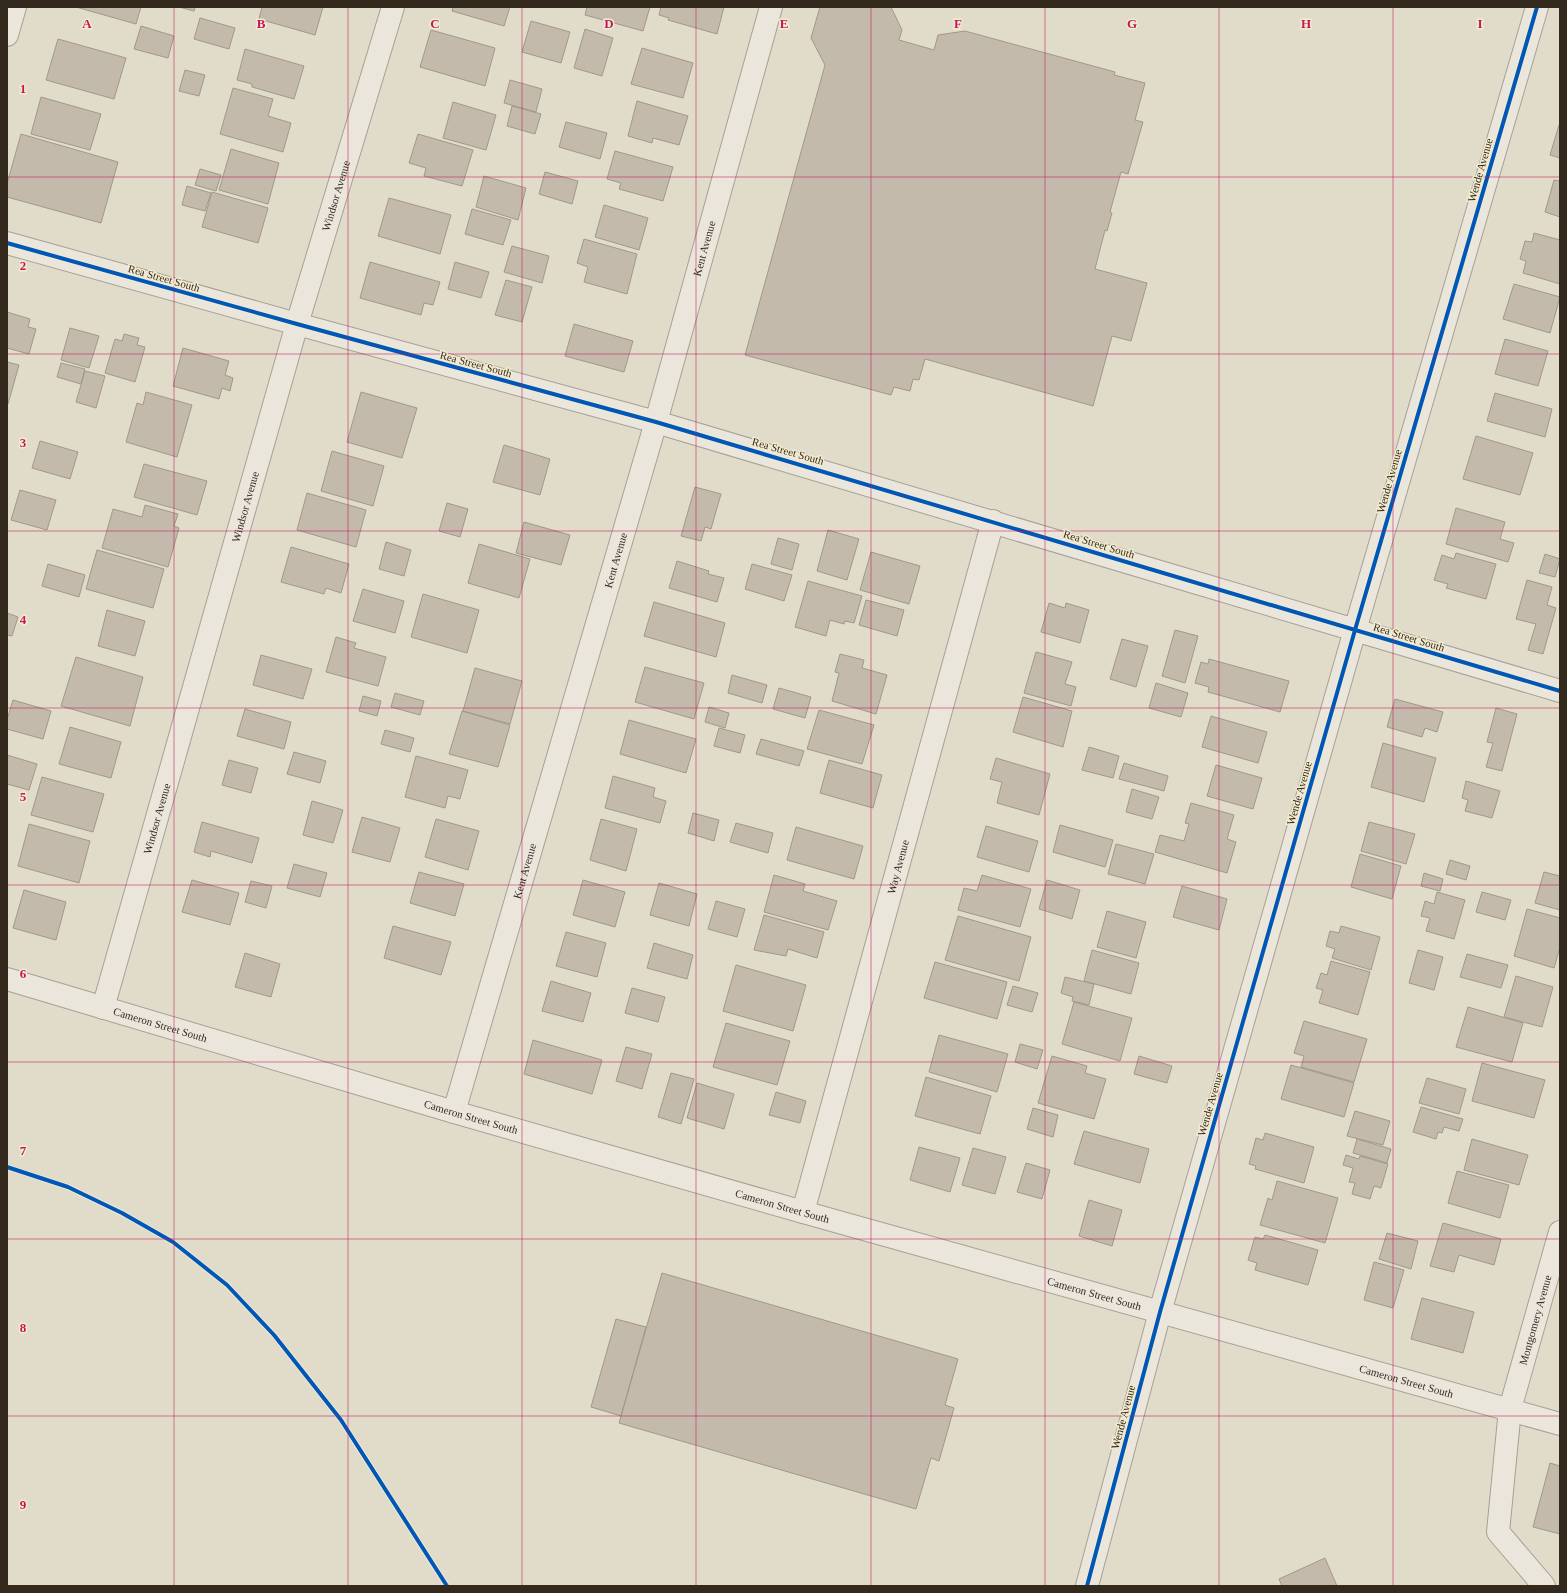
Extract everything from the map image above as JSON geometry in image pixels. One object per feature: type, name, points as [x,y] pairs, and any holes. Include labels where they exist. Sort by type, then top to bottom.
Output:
[{"type":"street","points":[[7,35],[15,7]]},
{"type":"street","name":"Windsor Avenue","points":[[103,1008],[297,324],[393,7]]},
{"type":"street","name":"Kent Avenue","points":[[454,1112],[656,422],[770,7]]},
{"type":"street","name":"Wende Avenue","points":[[1087,1586],[1160,1312],[1355,630],[1537,7]]},
{"type":"street","name":"Rea Street South","points":[[7,244],[656,422],[993,521],[1560,691]]},
{"type":"street","name":"Way Avenue","points":[[803,1212],[993,521]]},
{"type":"street","name":"Cameron Street South","points":[[7,979],[454,1112],[803,1212],[1560,1424]]},
{"type":"street","name":"Montgomery Avenue","points":[[1544,1586],[1498,1532],[1510,1409],[1560,1232]]},
{"type":"building","points":[[76,7],[141,7],[136,24]]},
{"type":"building","points":[[179,7],[195,7],[194,11]]},
{"type":"building","points":[[262,7],[323,7],[315,35],[259,19]]},
{"type":"building","points":[[453,7],[510,7],[504,26],[452,11]]},
{"type":"building","points":[[587,7],[650,7],[643,31],[585,15]]},
{"type":"building","points":[[661,7],[724,7],[717,34],[668,20],[669,18],[659,15]]},
{"type":"building","points":[[820,7],[891,7],[902,30],[899,40],[934,50],[938,35],[965,31],[1115,72],[1114,75],[1145,83],[1135,120],[1143,122],[1128,174],[1121,172],[1110,212],[1112,213],[1107,231],[1105,230],[1095,269],[1147,283],[1131,341],[1112,336],[1093,406],[925,359],[919,380],[913,379],[910,391],[894,387],[891,395],[745,355],[825,65],[811,38]]},
{"type":"building","points":[[200,18],[235,28],[229,49],[194,39]]},
{"type":"building","points":[[531,21],[570,32],[561,63],[522,52]]},
{"type":"building","points":[[141,26],[174,36],[168,58],[134,49]]},
{"type":"building","points":[[585,29],[613,38],[602,76],[574,68]]},
{"type":"building","points":[[431,30],[495,48],[485,86],[420,67]]},
{"type":"building","points":[[58,39],[126,58],[114,99],[46,80]]},
{"type":"building","points":[[642,48],[693,63],[683,98],[631,84]]},
{"type":"building","points":[[245,49],[304,66],[294,99],[252,87],[252,84],[237,80]]},
{"type":"building","points":[[185,70],[205,75],[199,96],[179,91]]},
{"type":"building","points":[[510,80],[542,89],[536,112],[504,103]]},
{"type":"building","points":[[233,88],[273,99],[268,116],[291,123],[283,152],[220,134]]},
{"type":"building","points":[[41,97],[101,114],[90,150],[31,134]]},
{"type":"building","points":[[637,101],[688,116],[679,145],[653,138],[652,143],[628,136]]},
{"type":"building","points":[[453,102],[496,115],[486,150],[443,138]]},
{"type":"building","points":[[512,106],[541,114],[535,134],[507,126]]},
{"type":"building","points":[[566,122],[607,133],[600,159],[559,147]]},
{"type":"building","points":[[1560,125],[1560,158],[1550,155]]},
{"type":"building","points":[[21,134],[118,162],[101,223],[7,197],[7,184]]},
{"type":"building","points":[[418,134],[473,150],[462,186],[424,176],[426,168],[409,163]]},
{"type":"building","points":[[231,149],[279,163],[268,204],[219,190]]},
{"type":"building","points":[[615,151],[673,167],[663,201],[619,189],[621,183],[607,179]]},
{"type":"building","points":[[200,169],[221,175],[216,191],[195,185]]},
{"type":"building","points":[[545,172],[578,181],[572,204],[539,194]]},
{"type":"building","points":[[484,176],[526,188],[518,220],[476,207]]},
{"type":"building","points":[[1554,180],[1560,181],[1560,217],[1545,212]]},
{"type":"building","points":[[187,186],[211,193],[205,211],[182,205]]},
{"type":"building","points":[[212,192],[268,208],[258,243],[202,227]]},
{"type":"building","points":[[389,198],[451,215],[440,254],[378,236]]},
{"type":"building","points":[[604,205],[648,218],[639,250],[595,237]]},
{"type":"building","points":[[472,209],[511,220],[503,245],[465,234]]},
{"type":"building","points":[[1534,233],[1560,240],[1560,284],[1523,273],[1526,261],[1520,259],[1525,241],[1532,242]]},
{"type":"building","points":[[584,239],[637,254],[627,294],[584,282],[588,267],[577,263]]},
{"type":"building","points":[[512,246],[549,256],[542,283],[504,272]]},
{"type":"building","points":[[370,262],[440,282],[433,305],[424,303],[421,315],[360,298]]},
{"type":"building","points":[[455,262],[489,272],[481,298],[448,289]]},
{"type":"building","points":[[506,280],[532,287],[522,322],[495,315]]},
{"type":"building","points":[[1514,284],[1560,297],[1550,333],[1503,319]]},
{"type":"building","points":[[7,312],[30,319],[28,327],[36,329],[29,354],[7,348]]},
{"type":"building","points":[[574,324],[633,341],[624,372],[565,356]]},
{"type":"building","points":[[70,328],[99,336],[89,368],[61,360]]},
{"type":"building","points":[[124,334],[139,338],[137,345],[145,347],[135,382],[105,373],[115,339],[122,341]]},
{"type":"building","points":[[1505,339],[1548,351],[1538,386],[1495,374]]},
{"type":"building","points":[[183,348],[229,361],[225,375],[233,378],[230,391],[222,388],[219,399],[173,386]]},
{"type":"building","points":[[7,362],[19,365],[8,404],[7,404]]},
{"type":"building","points":[[61,363],[85,369],[81,384],[57,377]]},
{"type":"building","points":[[85,371],[105,376],[96,408],[76,402]]},
{"type":"building","points":[[146,392],[192,405],[177,457],[126,442],[137,403],[143,405]]},
{"type":"building","points":[[361,392],[417,408],[402,458],[347,442]]},
{"type":"building","points":[[1495,393],[1552,409],[1545,437],[1487,421]]},
{"type":"building","points":[[1476,436],[1533,453],[1520,495],[1463,479]]},
{"type":"building","points":[[40,441],[78,452],[70,479],[32,468]]},
{"type":"building","points":[[504,445],[550,459],[540,495],[493,482]]},
{"type":"building","points":[[332,451],[384,466],[373,506],[321,491]]},
{"type":"building","points":[[144,464],[207,481],[197,515],[134,497]]},
{"type":"building","points":[[695,487],[721,494],[711,529],[705,527],[701,541],[681,536]]},
{"type":"building","points":[[20,490],[56,500],[47,530],[11,520]]},
{"type":"building","points":[[307,493],[366,510],[356,547],[297,530]]},
{"type":"building","points":[[447,503],[468,509],[460,537],[439,531]]},
{"type":"building","points":[[145,505],[178,514],[174,526],[179,528],[168,567],[102,548],[113,509],[142,517]]},
{"type":"building","points":[[1456,508],[1505,522],[1500,539],[1514,543],[1508,562],[1446,544]]},
{"type":"building","points":[[524,522],[570,535],[561,565],[516,553]]},
{"type":"building","points":[[828,530],[859,539],[847,580],[817,571]]},
{"type":"building","points":[[778,538],[799,544],[792,570],[771,564]]},
{"type":"building","points":[[386,542],[411,550],[404,576],[379,569]]},
{"type":"building","points":[[479,544],[530,559],[519,598],[468,583]]},
{"type":"building","points":[[291,547],[349,564],[341,593],[326,588],[324,594],[281,582]]},
{"type":"building","points":[[97,550],[164,569],[153,608],[86,589]]},
{"type":"building","points":[[871,552],[920,566],[909,604],[860,590]]},
{"type":"building","points":[[1456,553],[1496,564],[1486,599],[1446,588],[1448,584],[1434,580],[1442,555],[1454,559]]},
{"type":"building","points":[[1545,554],[1560,559],[1555,577],[1539,573]]},
{"type":"building","points":[[677,561],[709,571],[708,574],[724,578],[717,602],[669,588]]},
{"type":"building","points":[[48,564],[85,575],[79,597],[42,586]]},
{"type":"building","points":[[752,564],[792,575],[784,601],[745,589]]},
{"type":"building","points":[[1527,580],[1552,587],[1547,605],[1556,608],[1543,654],[1528,650],[1536,624],[1516,619]]},
{"type":"building","points":[[808,581],[862,596],[854,623],[845,621],[844,624],[830,620],[826,636],[795,627]]},
{"type":"building","points":[[363,589],[404,601],[395,633],[353,621]]},
{"type":"building","points":[[423,594],[479,610],[467,653],[411,637]]},
{"type":"building","points":[[866,600],[904,610],[897,636],[859,625]]},
{"type":"building","points":[[654,602],[725,623],[716,657],[644,636]]},
{"type":"building","points":[[1049,603],[1065,608],[1066,603],[1089,610],[1080,643],[1041,632]]},
{"type":"building","points":[[107,610],[145,621],[135,656],[98,646]]},
{"type":"building","points":[[7,613],[18,617],[12,636],[7,635]]},
{"type":"building","points":[[1175,630],[1198,636],[1185,683],[1162,676]]},
{"type":"building","points":[[336,637],[356,643],[354,648],[386,657],[378,686],[326,672]]},
{"type":"building","points":[[1122,639],[1148,646],[1136,687],[1110,679]]},
{"type":"building","points":[[1036,652],[1072,662],[1065,684],[1076,687],[1071,706],[1024,693]]},
{"type":"building","points":[[840,654],[864,660],[862,668],[887,675],[876,714],[832,701],[839,673],[835,672]]},
{"type":"building","points":[[261,655],[312,669],[303,699],[253,685]]},
{"type":"building","points":[[76,657],[143,677],[130,726],[61,706]]},
{"type":"building","points":[[1209,659],[1289,681],[1280,712],[1208,692],[1209,687],[1195,683],[1201,662],[1208,664]]},
{"type":"building","points":[[645,667],[704,683],[694,719],[635,702]]},
{"type":"building","points":[[475,668],[522,681],[510,724],[463,711]]},
{"type":"building","points":[[732,675],[767,685],[762,703],[728,693]]},
{"type":"building","points":[[1156,683],[1188,693],[1181,717],[1149,708]]},
{"type":"building","points":[[779,688],[811,697],[805,718],[773,709]]},
{"type":"building","points":[[395,693],[424,701],[420,715],[391,707]]},
{"type":"building","points":[[363,696],[381,701],[377,716],[359,711]]},
{"type":"building","points":[[1023,697],[1072,711],[1063,747],[1013,732]]},
{"type":"building","points":[[1395,699],[1443,712],[1437,732],[1425,728],[1422,737],[1387,727]]},
{"type":"building","points":[[13,700],[51,711],[43,739],[7,729],[7,720]]},
{"type":"building","points":[[709,707],[729,713],[725,728],[705,722]]},
{"type":"building","points":[[1496,708],[1517,714],[1502,771],[1486,767],[1493,743],[1487,742]]},
{"type":"building","points":[[245,709],[291,722],[284,749],[237,736]]},
{"type":"building","points":[[819,710],[874,725],[862,764],[807,749]]},
{"type":"building","points":[[462,711],[510,725],[498,767],[449,754]]},
{"type":"building","points":[[1211,716],[1267,732],[1258,763],[1202,747]]},
{"type":"building","points":[[629,720],[696,739],[686,773],[620,754]]},
{"type":"building","points":[[70,727],[121,742],[111,778],[59,764]]},
{"type":"building","points":[[719,728],[745,735],[740,753],[714,746]]},
{"type":"building","points":[[385,730],[414,738],[410,752],[381,744]]},
{"type":"building","points":[[761,739],[804,751],[799,766],[756,754]]},
{"type":"building","points":[[1383,743],[1436,758],[1424,802],[1371,787]]},
{"type":"building","points":[[1089,747],[1119,756],[1113,778],[1082,770]]},
{"type":"building","points":[[294,752],[326,761],[320,783],[287,774]]},
{"type":"building","points":[[7,755],[37,764],[29,790],[7,784]]},
{"type":"building","points":[[416,756],[468,770],[460,799],[448,796],[445,808],[405,797]]},
{"type":"building","points":[[996,758],[1050,774],[1039,815],[997,803],[1002,782],[990,779]]},
{"type":"building","points":[[229,760],[258,768],[251,793],[222,785]]},
{"type":"building","points":[[829,760],[882,775],[873,808],[820,793]]},
{"type":"building","points":[[1124,763],[1168,776],[1164,791],[1119,779]]},
{"type":"building","points":[[1216,765],[1262,778],[1253,809],[1207,796]]},
{"type":"building","points":[[613,776],[655,788],[653,797],[666,801],[660,823],[605,808]]},
{"type":"building","points":[[42,777],[104,794],[93,832],[31,815]]},
{"type":"building","points":[[1466,781],[1500,791],[1492,818],[1465,811],[1468,800],[1462,798]]},
{"type":"building","points":[[1132,789],[1159,797],[1152,819],[1126,812]]},
{"type":"building","points":[[312,801],[343,810],[333,843],[303,835]]},
{"type":"building","points":[[1191,803],[1234,815],[1227,839],[1236,842],[1227,873],[1155,852],[1160,835],[1184,841],[1189,824],[1185,823]]},
{"type":"building","points":[[693,813],[719,820],[714,841],[688,833]]},
{"type":"building","points":[[362,817],[400,828],[390,862],[352,852]]},
{"type":"building","points":[[436,819],[479,831],[468,870],[425,857]]},
{"type":"building","points":[[601,819],[637,829],[626,871],[590,860]]},
{"type":"building","points":[[202,822],[259,838],[252,863],[211,851],[210,857],[194,852]]},
{"type":"building","points":[[1369,822],[1415,834],[1406,864],[1361,851]]},
{"type":"building","points":[[736,823],[773,833],[768,853],[730,842]]},
{"type":"building","points":[[29,824],[90,841],[79,883],[18,866]]},
{"type":"building","points":[[1060,825],[1113,840],[1105,867],[1053,852]]},
{"type":"building","points":[[986,826],[1038,841],[1029,872],[977,857]]},
{"type":"building","points":[[796,827],[863,846],[854,879],[787,860]]},
{"type":"building","points":[[1116,844],[1154,854],[1145,884],[1108,874]]},
{"type":"building","points":[[1360,854],[1401,866],[1392,899],[1351,887]]},
{"type":"building","points":[[1450,860],[1470,866],[1466,880],[1446,874]]},
{"type":"building","points":[[294,864],[327,873],[320,897],[287,888]]},
{"type":"building","points":[[419,872],[464,884],[455,916],[410,903]]},
{"type":"building","points":[[1544,872],[1560,876],[1560,910],[1535,903]]},
{"type":"building","points":[[1424,873],[1443,879],[1440,891],[1421,886]]},
{"type":"building","points":[[774,875],[805,884],[803,891],[837,901],[828,930],[764,912]]},
{"type":"building","points":[[982,875],[1031,889],[1020,927],[958,910],[964,888],[977,891]]},
{"type":"building","points":[[192,880],[239,893],[230,925],[182,912]]},
{"type":"building","points":[[583,880],[625,892],[615,927],[573,915]]},
{"type":"building","points":[[1047,880],[1080,890],[1072,919],[1039,909]]},
{"type":"building","points":[[251,881],[272,886],[266,908],[245,902]]},
{"type":"building","points":[[659,883],[697,894],[689,926],[650,915]]},
{"type":"building","points":[[1182,886],[1227,899],[1219,930],[1173,917]]},
{"type":"building","points":[[24,890],[66,902],[56,940],[13,928]]},
{"type":"building","points":[[1437,892],[1465,900],[1454,939],[1426,931],[1430,918],[1421,916],[1425,901],[1434,904]]},
{"type":"building","points":[[1482,892],[1511,900],[1505,920],[1476,912]]},
{"type":"building","points":[[716,901],[745,909],[737,937],[708,929]]},
{"type":"building","points":[[1527,909],[1560,918],[1560,947],[1554,968],[1514,956]]},
{"type":"building","points":[[1107,911],[1146,922],[1136,958],[1097,947]]},
{"type":"building","points":[[764,915],[824,932],[817,958],[788,949],[786,956],[754,950]]},
{"type":"building","points":[[958,916],[1031,937],[1019,981],[945,960]]},
{"type":"building","points":[[393,926],[451,942],[441,975],[384,958]]},
{"type":"building","points":[[1341,926],[1380,937],[1371,970],[1332,958],[1335,949],[1326,946],[1330,931],[1339,933]]},
{"type":"building","points":[[566,932],[606,943],[597,977],[556,966]]},
{"type":"building","points":[[654,943],[693,955],[687,979],[647,968]]},
{"type":"building","points":[[1092,950],[1139,963],[1131,994],[1084,981]]},
{"type":"building","points":[[1418,950],[1443,957],[1434,990],[1409,983]]},
{"type":"building","points":[[245,953],[280,964],[271,997],[235,987]]},
{"type":"building","points":[[1467,954],[1508,965],[1501,988],[1460,977]]},
{"type":"building","points":[[1331,961],[1370,972],[1358,1015],[1319,1003],[1323,990],[1316,988],[1321,973],[1327,975]]},
{"type":"building","points":[[935,962],[1007,982],[997,1019],[924,998]]},
{"type":"building","points":[[736,965],[806,985],[793,1031],[723,1011]]},
{"type":"building","points":[[1516,976],[1553,987],[1542,1027],[1504,1017]]},
{"type":"building","points":[[1065,977],[1094,984],[1089,1005],[1072,1001],[1073,997],[1061,993]]},
{"type":"building","points":[[551,981],[591,993],[583,1022],[542,1011]]},
{"type":"building","points":[[1013,986],[1038,993],[1032,1012],[1007,1005]]},
{"type":"building","points":[[632,988],[665,997],[658,1022],[625,1013]]},
{"type":"building","points":[[1074,1002],[1132,1018],[1120,1061],[1062,1044]]},
{"type":"building","points":[[1468,1007],[1523,1023],[1512,1062],[1456,1047]]},
{"type":"building","points":[[1304,1021],[1367,1039],[1354,1082],[1301,1067],[1304,1056],[1294,1053]]},
{"type":"building","points":[[726,1023],[790,1041],[777,1085],[713,1067]]},
{"type":"building","points":[[939,1035],[1008,1054],[997,1092],[929,1072]]},
{"type":"building","points":[[533,1040],[602,1060],[592,1094],[524,1074]]},
{"type":"building","points":[[1020,1044],[1043,1050],[1037,1069],[1015,1062]]},
{"type":"building","points":[[626,1047],[652,1054],[642,1089],[616,1081]]},
{"type":"building","points":[[1052,1056],[1087,1066],[1085,1073],[1106,1079],[1094,1119],[1038,1103]]},
{"type":"building","points":[[1139,1056],[1172,1066],[1167,1083],[1134,1074]]},
{"type":"building","points":[[1482,1063],[1545,1080],[1534,1118],[1472,1101]]},
{"type":"building","points":[[1291,1065],[1354,1083],[1344,1117],[1281,1099]]},
{"type":"building","points":[[671,1073],[694,1079],[681,1124],[658,1117]]},
{"type":"building","points":[[926,1077],[991,1096],[980,1134],[915,1116]]},
{"type":"building","points":[[1427,1078],[1466,1089],[1459,1114],[1419,1103]]},
{"type":"building","points":[[697,1083],[734,1094],[724,1129],[687,1118]]},
{"type":"building","points":[[776,1092],[806,1101],[800,1123],[769,1115]]},
{"type":"building","points":[[1421,1107],[1463,1119],[1459,1131],[1444,1127],[1442,1133],[1438,1132],[1436,1139],[1413,1132]]},
{"type":"building","points":[[1033,1108],[1058,1115],[1053,1137],[1027,1129]]},
{"type":"building","points":[[1355,1111],[1390,1121],[1383,1145],[1347,1136]]},
{"type":"building","points":[[1084,1131],[1149,1149],[1140,1183],[1074,1164]]},
{"type":"building","points":[[1265,1133],[1314,1147],[1304,1183],[1255,1169],[1256,1166],[1249,1164],[1256,1138],[1263,1140]]},
{"type":"building","points":[[1357,1139],[1391,1149],[1387,1163],[1353,1153]]},
{"type":"building","points":[[1472,1139],[1528,1155],[1519,1185],[1464,1170]]},
{"type":"building","points":[[919,1147],[960,1158],[950,1192],[910,1180]]},
{"type":"building","points":[[973,1148],[1006,1157],[995,1194],[962,1185]]},
{"type":"building","points":[[1346,1155],[1359,1159],[1360,1156],[1388,1164],[1381,1188],[1374,1186],[1370,1199],[1352,1194],[1355,1183],[1349,1182],[1353,1168],[1343,1165]]},
{"type":"building","points":[[1026,1163],[1050,1170],[1042,1199],[1017,1192]]},
{"type":"building","points":[[1457,1171],[1509,1185],[1500,1218],[1448,1203]]},
{"type":"building","points":[[1277,1181],[1338,1198],[1325,1243],[1260,1225],[1268,1198],[1272,1200]]},
{"type":"building","points":[[1089,1200],[1122,1210],[1112,1246],[1079,1236]]},
{"type":"building","points":[[1443,1223],[1501,1239],[1494,1265],[1459,1255],[1454,1272],[1430,1266]]},
{"type":"building","points":[[1387,1233],[1418,1241],[1411,1269],[1379,1259]]},
{"type":"building","points":[[1265,1235],[1318,1250],[1308,1285],[1255,1270],[1257,1263],[1248,1260],[1255,1237],[1263,1239]]},
{"type":"building","points":[[1374,1262],[1404,1270],[1393,1308],[1364,1300]]},
{"type":"building","points":[[662,1273],[958,1359],[945,1405],[954,1408],[939,1461],[931,1458],[916,1509],[619,1423]]},
{"type":"building","points":[[1422,1298],[1474,1312],[1463,1353],[1411,1339]]},
{"type":"building","points":[[616,1319],[646,1327],[621,1416],[591,1407]]},
{"type":"building","points":[[1550,1463],[1560,1466],[1560,1534],[1533,1527]]},
{"type":"building","points":[[1325,1558],[1337,1586],[1282,1586],[1279,1579]]},
{"type":"cycle path","points":[[1087,1586],[1160,1312],[1355,630],[1537,7]]},
{"type":"cycle path","points":[[7,243],[656,422],[1560,691]]},
{"type":"cycle path","points":[[7,1167],[68,1187],[122,1213],[173,1242],[227,1285],[274,1335],[341,1420],[447,1586]]}]
